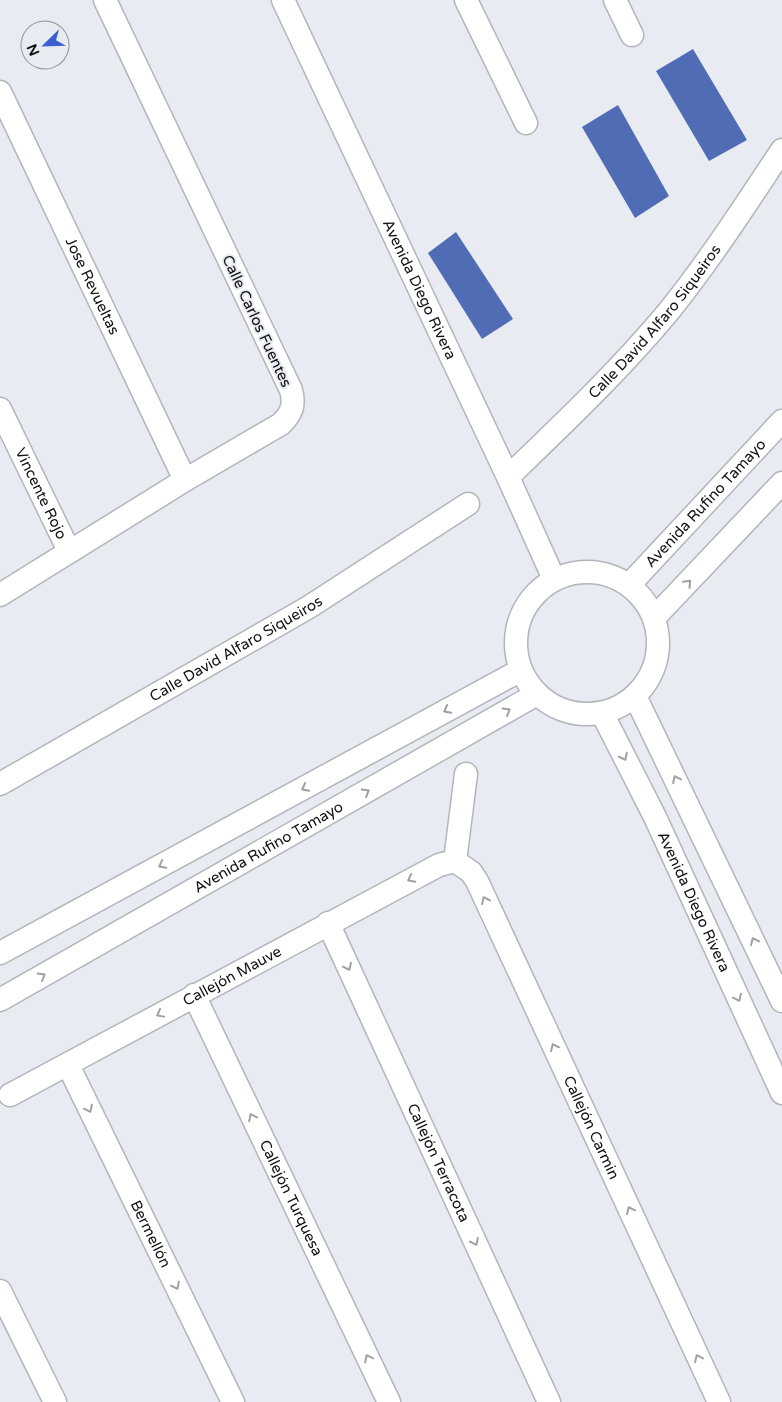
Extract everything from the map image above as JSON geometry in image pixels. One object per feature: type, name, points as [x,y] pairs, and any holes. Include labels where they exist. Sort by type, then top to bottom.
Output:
[{"type":"street","name":"Calle Carlos Fuentes","points":[[0,595],[185,480],[282,424],[289,417],[293,407],[294,399],[105,0]]},
{"type":"street","name":"Avenida Diego Rivera","points":[[283,0],[508,477],[554,579]]},
{"type":"street","points":[[466,0],[526,123]]},
{"type":"street","points":[[615,0],[632,35]]},
{"type":"street","name":"Jose Revueltas","points":[[0,92],[185,480]]},
{"type":"street","name":"Calle David Alfaro Siqueiros","points":[[508,477],[602,386],[669,310],[732,224],[782,150]]},
{"type":"street","name":"Vincente Rojo","points":[[0,409],[69,551]]},
{"type":"street","name":"Avenida Rufino Tamayo","points":[[629,585],[782,421]]},
{"type":"street","points":[[654,618],[782,483]]},
{"type":"street","name":"Calle David Alfaro Siqueiros","points":[[0,784],[309,608],[468,504]]},
{"type":"street","points":[[592,571],[612,576],[629,585],[644,600],[654,618],[658,640],[656,660],[648,680],[635,696],[620,707],[602,713],[578,714],[556,708],[537,694],[521,670],[516,653],[519,618],[528,602],[539,589],[554,579],[572,572],[592,571]]},
{"type":"street","points":[[0,953],[521,670]]},
{"type":"street","name":"Avenida Rufino Tamayo","points":[[0,1000],[537,694]]},
{"type":"street","points":[[635,696],[688,802],[782,1001]]},
{"type":"street","name":"Avenida Diego Rivera","points":[[602,713],[655,817],[782,1093]]},
{"type":"street","points":[[455,861],[466,774]]},
{"type":"street","points":[[655,817],[688,802]]},
{"type":"street","name":"Callejón Mauve","points":[[10,1095],[328,923],[439,865],[455,861]]},
{"type":"street","name":"Callejón Carmin","points":[[455,861],[471,872],[477,881],[719,1402]]},
{"type":"street","name":"Callejón Terracota","points":[[328,923],[549,1402]]},
{"type":"street","name":"Callejón Turquesa","points":[[194,995],[389,1402]]},
{"type":"street","name":"Bermellón","points":[[68,1065],[233,1402]]},
{"type":"street","points":[[0,1291],[55,1402]]},
{"type":"building","points":[[693,49],[747,140],[709,161],[656,71]]},
{"type":"building","points":[[618,105],[669,196],[635,218],[582,127]]},
{"type":"building","points":[[456,232],[513,319],[482,339],[428,253]]}]
